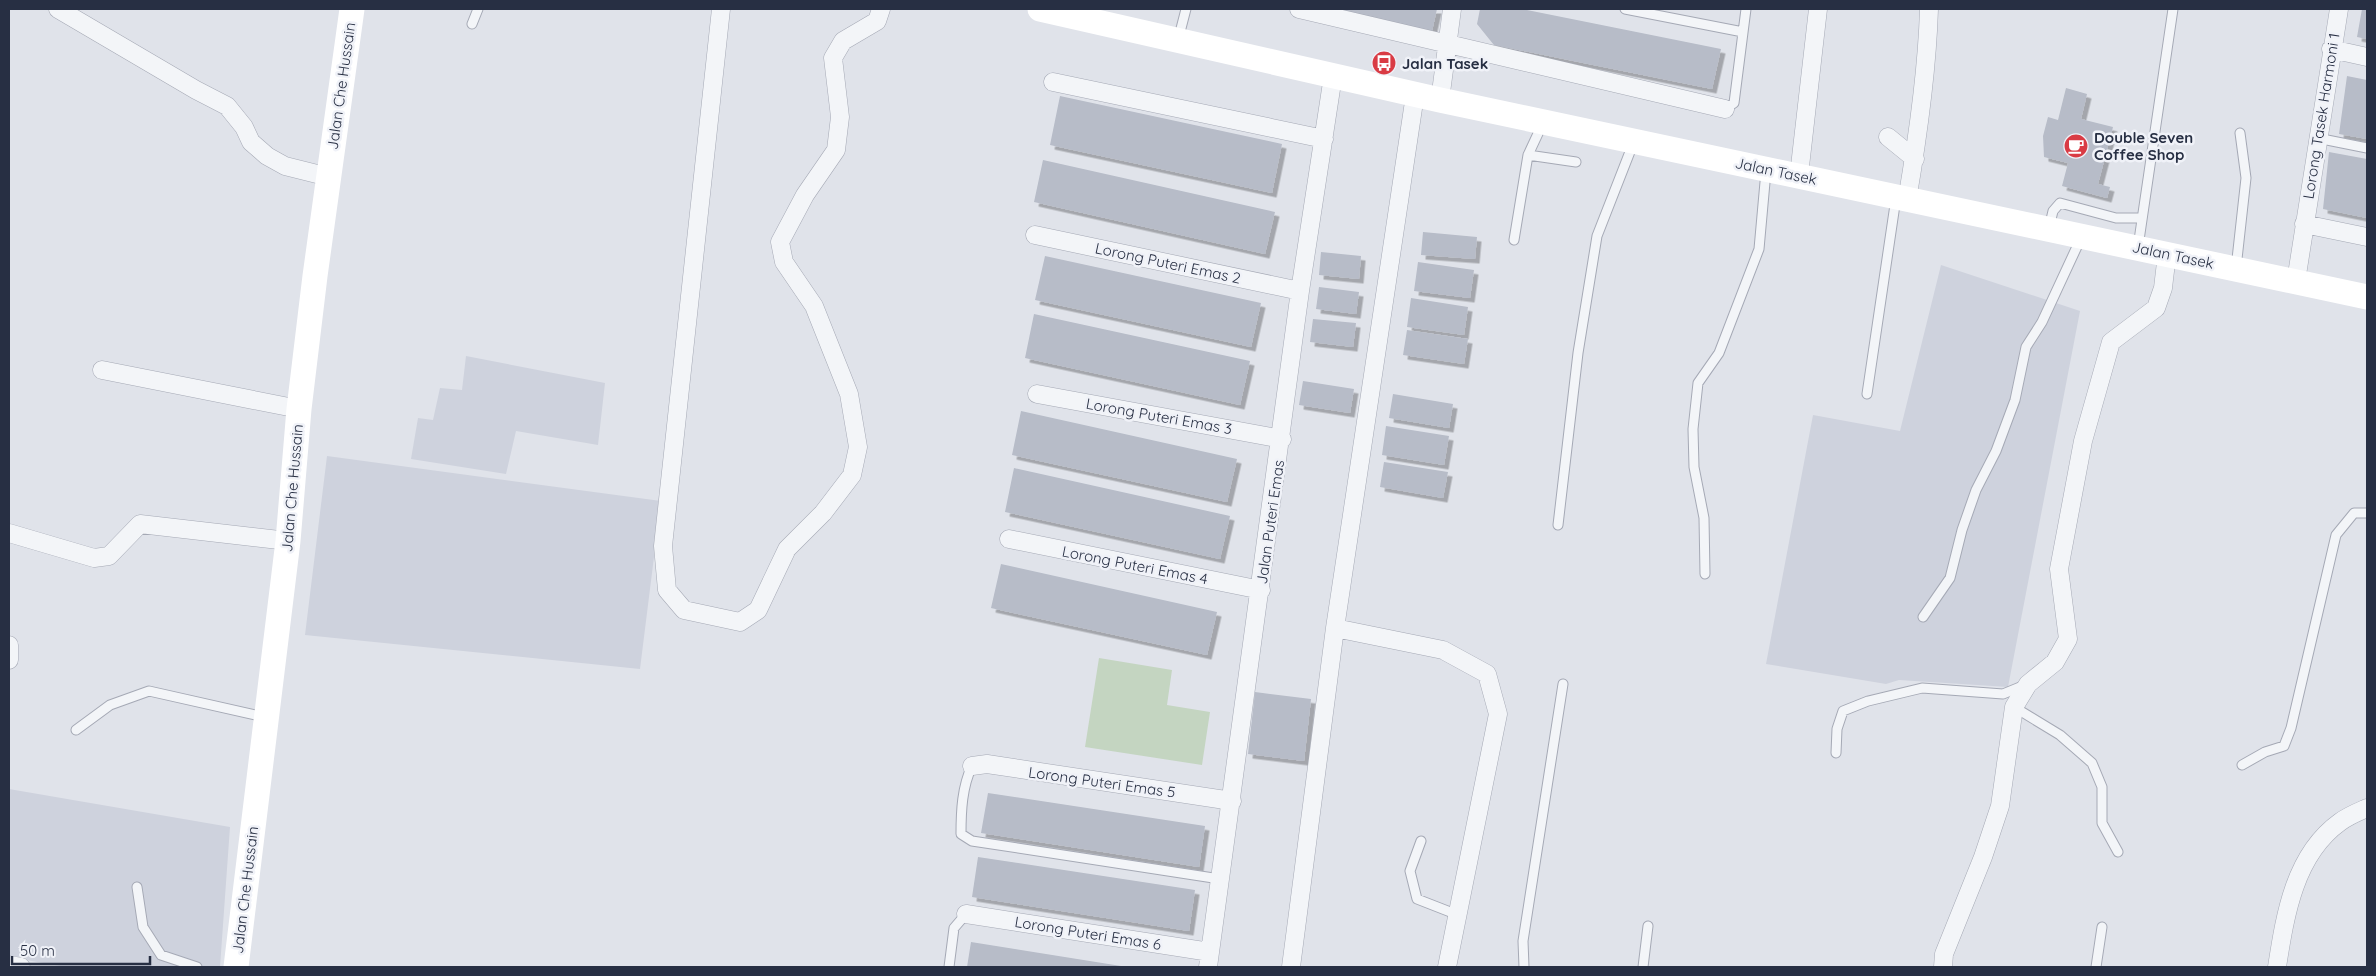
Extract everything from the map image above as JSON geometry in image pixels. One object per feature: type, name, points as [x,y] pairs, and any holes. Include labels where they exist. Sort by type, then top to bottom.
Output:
[{"type":"main road","name":"Jalan Che Hussain","points":[[241,960],[266,718],[288,541],[299,409],[328,177],[352,9]]},
{"type":"main road","name":"Jalan Tasek","points":[[1040,9],[1095,15],[1178,40],[1415,95],[2367,297]]},
{"type":"street","points":[[58,9],[196,90],[227,106],[244,127],[251,142],[267,156],[284,166],[328,177]]},
{"type":"street","points":[[721,9],[663,546],[667,590],[684,610],[740,622],[758,610],[787,549],[823,513],[852,475],[858,448],[849,394],[814,306],[784,262],[780,242],[805,195],[836,150],[840,118],[833,58],[843,41],[877,21],[881,9]]},
{"type":"street","points":[[1440,100],[1452,9]]},
{"type":"street","points":[[1799,175],[1818,9]]},
{"type":"street","points":[[1902,199],[1915,158],[1922,118],[1928,54],[1929,9]]},
{"type":"street","name":"Lorong Tasek Harmoni 1","points":[[2296,281],[2338,9]]},
{"type":"street","points":[[1307,10],[1725,109]]},
{"type":"street","points":[[2331,49],[2367,57]]},
{"type":"street","name":"Jalan Puteri Emas","points":[[1209,960],[1282,439],[1300,291],[1333,76]]},
{"type":"street","points":[[1053,82],[1324,139]]},
{"type":"street","points":[[1291,967],[1335,628],[1415,95]]},
{"type":"street","points":[[1888,137],[1915,158]]},
{"type":"street","points":[[2304,224],[2367,237]]},
{"type":"street","name":"Lorong Puteri Emas 2","points":[[1035,235],[1300,291]]},
{"type":"street","points":[[1943,967],[1944,954],[1983,857],[2000,806],[2014,707],[2028,684],[2055,662],[2068,639],[2059,569],[2083,441],[2110,342],[2156,308],[2163,288],[2167,254]]},
{"type":"street","points":[[102,370],[299,409]]},
{"type":"street","name":"Lorong Puteri Emas 3","points":[[1037,394],[1282,439]]},
{"type":"street","points":[[9,533],[94,558],[109,556],[140,524],[288,541]]},
{"type":"street","name":"Lorong Puteri Emas 4","points":[[1009,539],[1261,590]]},
{"type":"street","points":[[1335,628],[1444,650],[1487,674],[1498,714],[1448,967]]},
{"type":"street","points":[[9,645],[9,660]]},
{"type":"street","name":"Lorong Puteri Emas 5","points":[[972,766],[987,764],[1232,801]]},
{"type":"street","points":[[2277,967],[2290,898],[2305,862],[2317,844],[2340,822],[2367,808]]},
{"type":"street","name":"Lorong Puteri Emas 6","points":[[966,914],[1209,960]]},
{"type":"street","points":[[9,965],[21,967]]},
{"type":"lane","points":[[472,24],[478,9]]},
{"type":"lane","points":[[1178,40],[1186,9]]},
{"type":"lane","points":[[1625,9],[1743,32]]},
{"type":"lane","points":[[1725,109],[1734,103],[1746,9]]},
{"type":"lane","points":[[2138,247],[2140,218],[2173,9]]},
{"type":"lane","points":[[1514,240],[1528,155],[1543,122]]},
{"type":"lane","points":[[2236,268],[2246,178],[2240,133]]},
{"type":"lane","points":[[2317,138],[2367,148]]},
{"type":"lane","points":[[1558,524],[1578,353],[1597,236],[1634,141]]},
{"type":"lane","points":[[1528,155],[1576,162]]},
{"type":"lane","points":[[1705,574],[1704,518],[1694,467],[1694,429],[1698,382],[1719,352],[1758,248],[1766,168]]},
{"type":"lane","points":[[1867,394],[1902,199]]},
{"type":"lane","points":[[2049,228],[2054,211],[2060,203],[2116,218],[2140,218]]},
{"type":"lane","points":[[1924,617],[1950,578],[1962,530],[1976,490],[1996,451],[2015,400],[2026,347],[2042,322],[2082,235]]},
{"type":"lane","points":[[2242,765],[2265,752],[2284,746],[2291,728],[2336,535],[2354,513],[2367,512]]},
{"type":"lane","points":[[1524,967],[1523,941],[1563,684]]},
{"type":"lane","points":[[1836,753],[1837,729],[1843,711],[1868,701],[1922,688],[2003,694],[2028,684]]},
{"type":"lane","points":[[76,730],[110,705],[149,691],[266,718]]},
{"type":"lane","points":[[2014,707],[2060,735],[2092,763],[2102,787],[2102,823],[2118,852]]},
{"type":"lane","points":[[972,766],[966,779],[961,809],[961,834],[972,841],[1220,879]]},
{"type":"lane","points":[[1421,842],[1410,871],[1417,899],[1458,916]]},
{"type":"lane","points":[[137,886],[143,927],[161,955],[197,967]]},
{"type":"lane","points":[[949,967],[954,928],[966,914]]},
{"type":"lane","points":[[1643,967],[1648,926]]},
{"type":"lane","points":[[2096,967],[2102,927]]},
{"type":"shaded area","points":[[1941,265],[2080,311],[2008,687],[1899,680],[1886,684],[1766,664],[1813,415],[1900,431]]},
{"type":"shaded area","points":[[466,356],[605,383],[598,445],[516,431],[506,474],[411,459],[418,418],[433,420],[440,388],[462,390]]},
{"type":"shaded area","points":[[327,456],[661,501],[640,669],[305,635]]},
{"type":"shaded area","points":[[9,789],[230,827],[220,967],[66,967],[9,957]]},
{"type":"green space","points":[[1099,658],[1172,670],[1167,705],[1210,712],[1202,765],[1085,747]]},
{"type":"building","points":[[1326,9],[1437,9],[1432,31]]},
{"type":"building","points":[[1480,9],[1522,9],[1721,49],[1712,89],[1494,45],[1477,24]]},
{"type":"building","points":[[2362,9],[2367,9],[2367,39],[2357,37]]},
{"type":"building","points":[[2347,76],[2367,80],[2367,139],[2339,134]]},
{"type":"building","name":"Double Seven Coffee Shop","points":[[2066,88],[2087,94],[2081,119],[2113,127],[2098,184],[2110,187],[2107,198],[2062,186],[2068,163],[2044,157],[2043,136],[2048,117],[2058,120]]},
{"type":"building","points":[[1060,96],[1282,144],[1272,193],[1050,145]]},
{"type":"building","points":[[2329,152],[2367,159],[2367,218],[2323,209]]},
{"type":"building","points":[[1043,160],[1275,212],[1265,254],[1034,202]]},
{"type":"building","points":[[1423,232],[1477,237],[1475,259],[1421,255]]},
{"type":"building","points":[[1321,252],[1361,256],[1359,279],[1319,275]]},
{"type":"building","points":[[1045,256],[1261,303],[1251,347],[1035,300]]},
{"type":"building","points":[[1418,262],[1474,270],[1470,298],[1414,291]]},
{"type":"building","points":[[1319,287],[1359,292],[1356,314],[1316,309]]},
{"type":"building","points":[[1411,298],[1468,307],[1464,335],[1407,327]]},
{"type":"building","points":[[1034,314],[1250,361],[1240,405],[1025,358]]},
{"type":"building","points":[[1313,319],[1356,323],[1353,347],[1310,342]]},
{"type":"building","points":[[1407,330],[1468,339],[1464,364],[1403,355]]},
{"type":"building","points":[[1303,381],[1354,389],[1350,413],[1299,405]]},
{"type":"building","points":[[1393,394],[1453,404],[1449,428],[1389,418]]},
{"type":"building","points":[[1021,411],[1237,459],[1227,502],[1012,455]]},
{"type":"building","points":[[1386,426],[1449,436],[1444,465],[1382,455]]},
{"type":"building","points":[[1384,462],[1448,472],[1443,498],[1380,487]]},
{"type":"building","points":[[1014,468],[1230,516],[1220,559],[1005,512]]},
{"type":"building","points":[[1001,564],[1217,612],[1207,655],[991,608]]},
{"type":"building","points":[[1255,692],[1311,699],[1304,761],[1248,754]]},
{"type":"building","points":[[988,793],[1205,826],[1199,867],[981,833]]},
{"type":"building","points":[[978,857],[1195,890],[1189,931],[972,897]]},
{"type":"building","points":[[971,942],[1121,966],[1121,967],[967,967]]},
{"type":"place","name":"Jalan Tasek","points":[[1384,63]]},
{"type":"place","name":"Double Seven Coffee Shop","points":[[2076,146]]}]
